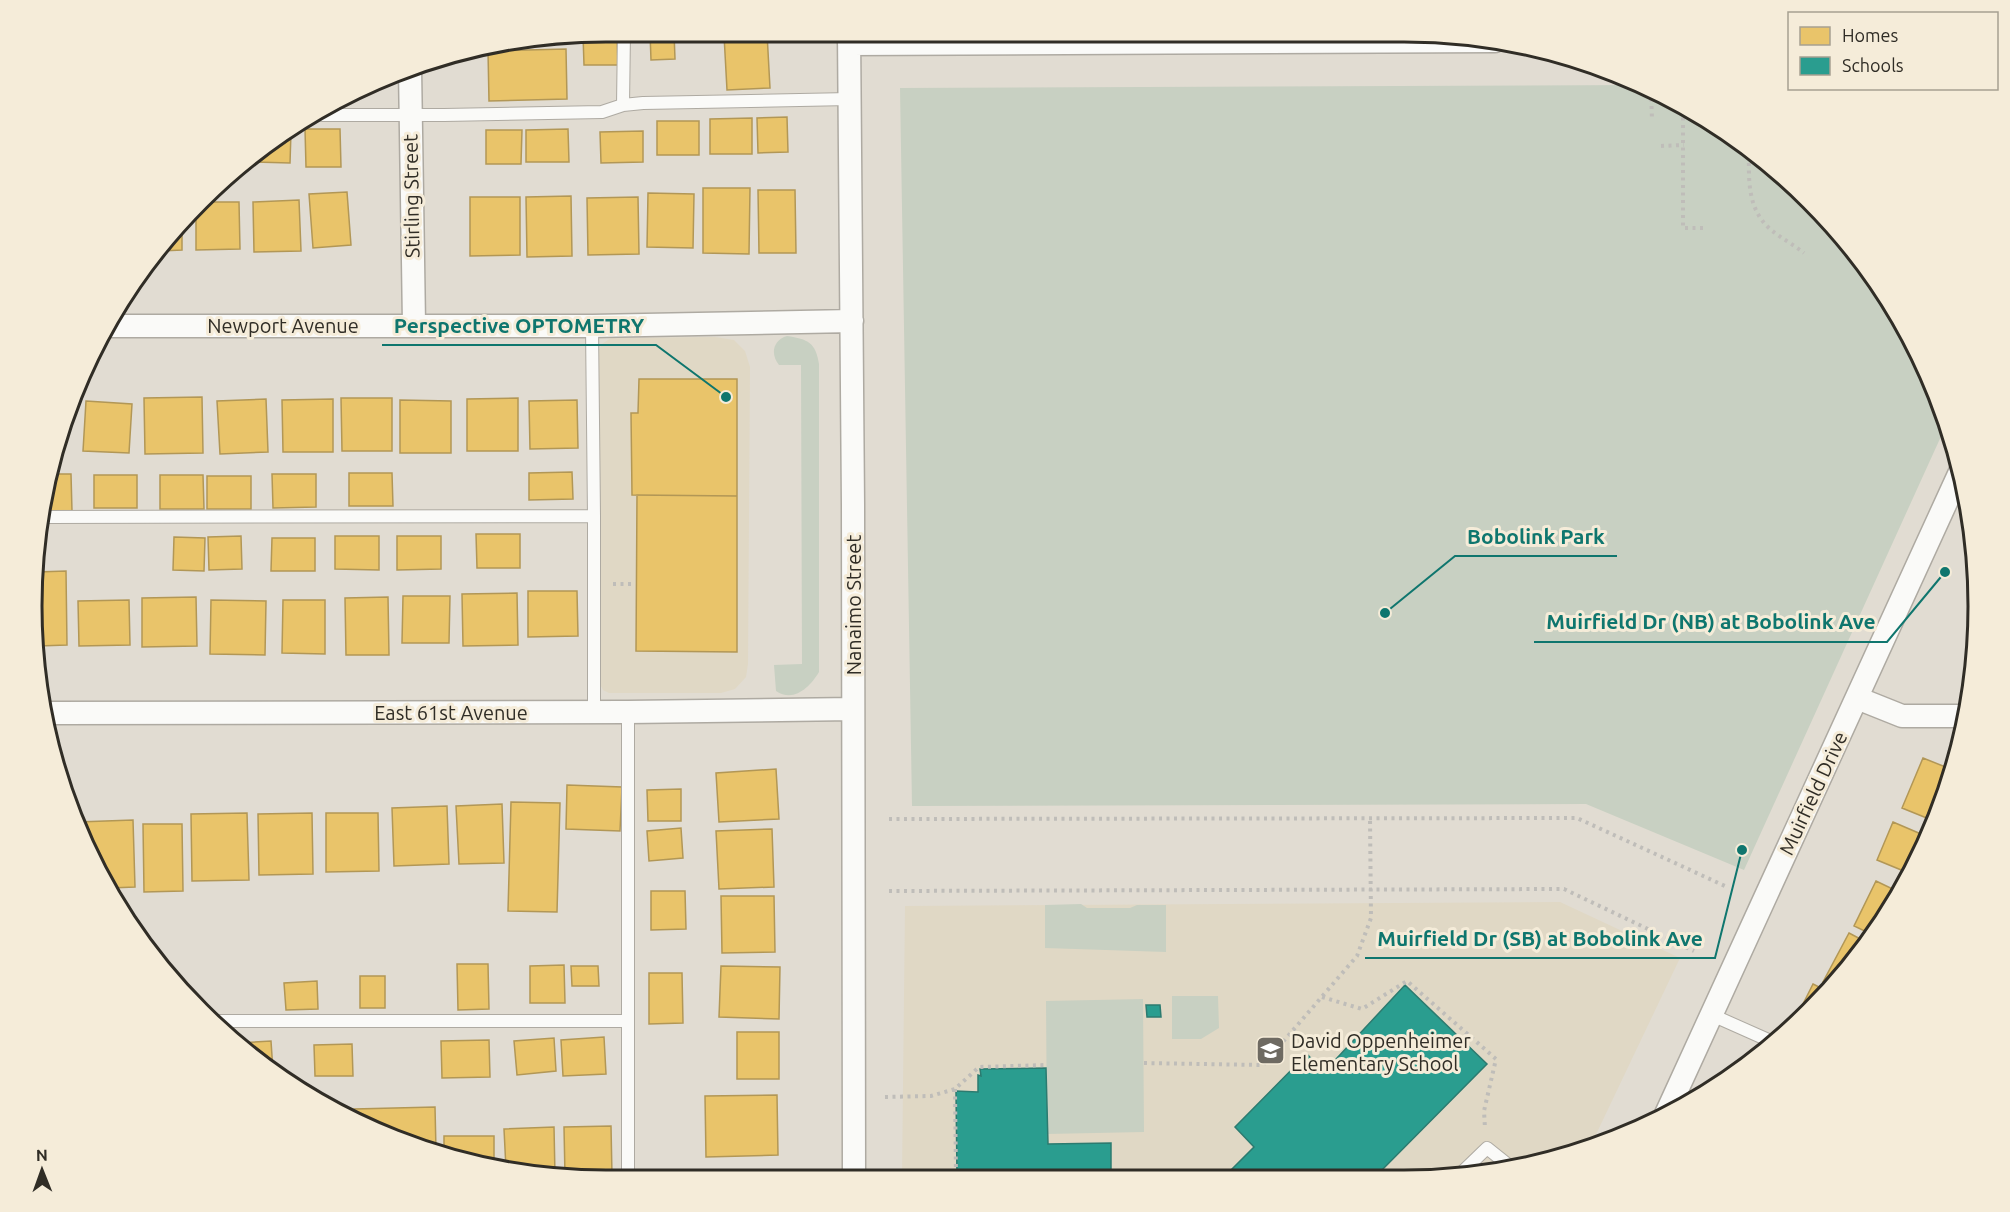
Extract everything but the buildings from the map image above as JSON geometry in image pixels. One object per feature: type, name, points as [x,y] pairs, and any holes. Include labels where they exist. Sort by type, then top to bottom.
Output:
[{"type":"street","name":"Nanaimo Street","points":[[849,42],[854,1170]]},
{"type":"street","name":"Stirling Street","points":[[410,78],[414,324]]},
{"type":"street","name":"Newport Avenue","points":[[117,326],[414,324],[592,326],[852,321]]},
{"type":"street","name":"Muirfield Drive","points":[[1672,1102],[1954,484]]},
{"type":"street","points":[[1857,698],[1902,716],[1957,716]]},
{"type":"street","name":"East 61st Avenue","points":[[52,712],[628,712],[853,709]]},
{"type":"lane","points":[[623,105],[624,42]]},
{"type":"lane","points":[[330,115],[602,112],[623,105],[643,103],[850,99]]},
{"type":"lane","points":[[592,326],[594,712]]},
{"type":"lane","points":[[50,517],[594,516]]},
{"type":"lane","points":[[628,712],[628,1170]]},
{"type":"lane","points":[[1712,1015],[1765,1039]]},
{"type":"lane","points":[[224,1021],[627,1021]]},
{"type":"lane","points":[[1468,1166],[1487,1148],[1503,1161]]},
{"type":"path","points":[[1651,99],[1652,120]]},
{"type":"path","points":[[1683,116],[1683,228],[1704,228]]},
{"type":"path","points":[[1661,146],[1684,145]]},
{"type":"path","points":[[1749,161],[1750,190],[1758,215],[1767,226],[1804,253]]},
{"type":"path","points":[[1143,1063],[1263,1065],[1357,957],[1371,918],[1370,818]]},
{"type":"path","points":[[889,819],[1577,818],[1725,886]]},
{"type":"path","points":[[889,891],[1564,889],[1694,951]]},
{"type":"path","points":[[1322,997],[1362,1009],[1407,981],[1496,1059],[1484,1111],[1487,1148]]},
{"type":"path","points":[[885,1097],[931,1096],[955,1089],[979,1066],[1047,1065]]},
{"type":"path","points":[[955,1089],[956,1170]]},
{"type":"shaded area","points":[[1620,85],[1653,100],[1717,137],[1776,182],[1803,207],[1851,263],[1892,324],[1925,390],[1941,436],[1744,870],[1586,804],[912,806],[900,88]]},
{"type":"shaded area","points":[[787,336],[810,343],[816,351],[819,364],[819,672],[801,692],[789,695],[776,691],[774,665],[802,664],[801,365],[779,365],[774,356],[776,344]]},
{"type":"shaded area","points":[[715,337],[734,340],[745,351],[750,367],[748,664],[746,677],[735,689],[721,693],[609,693],[603,690],[598,680],[598,352],[602,344],[611,338]]},
{"type":"shaded area","name":"David Oppenheimer Elementary School","points":[[1560,902],[1680,958],[1595,1136],[1550,1151],[1478,1165],[1441,1169],[902,1170],[905,906]]},
{"type":"shaded area","points":[[1081,904],[1087,908],[1166,905],[1166,952],[1045,948],[1045,905]]},
{"type":"shaded area","points":[[1172,996],[1218,996],[1219,1028],[1201,1039],[1172,1039]]},
{"type":"shaded area","points":[[1143,999],[1144,1132],[1047,1134],[1046,1001]]},
{"type":"place","name":"Perspective OPTOMETRY","points":[[726,397]]},
{"type":"place","name":"Muirfield Dr (NB) at Bobolink Ave","points":[[1945,572]]},
{"type":"place","name":"Bobolink Park","points":[[1385,613]]},
{"type":"place","name":"Muirfield Dr (SB) at Bobolink Ave","points":[[1742,850]]},
{"type":"place","name":"David Oppenheimer Elementary School","points":[[1270,1051]]}]
